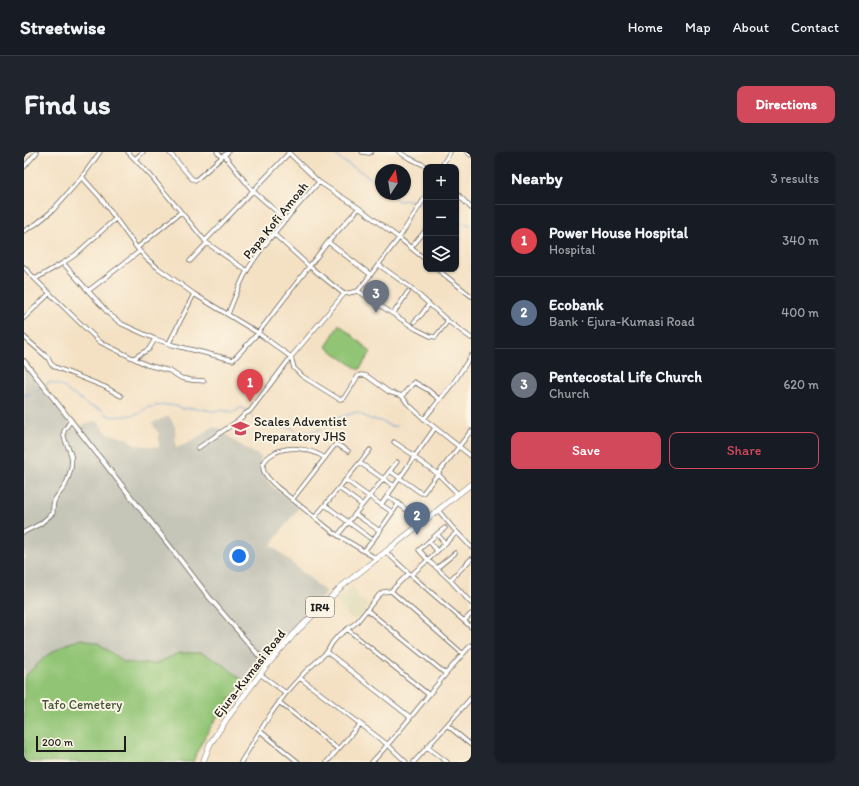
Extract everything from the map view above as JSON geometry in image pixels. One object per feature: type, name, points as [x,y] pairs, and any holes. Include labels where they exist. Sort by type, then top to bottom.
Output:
[{"type":"main road","name":"Ejura-Kumasi Road","points":[[203,762],[210,744],[219,730],[267,665],[295,633],[341,587],[471,484]]},
{"type":"street","points":[[24,167],[37,152]]},
{"type":"street","points":[[24,231],[36,224],[52,211],[82,177],[100,152]]},
{"type":"street","points":[[128,152],[151,176],[206,242],[247,271]]},
{"type":"street","points":[[135,159],[143,152]]},
{"type":"street","points":[[169,152],[192,179],[195,180],[228,152]]},
{"type":"street","points":[[217,152],[223,156],[252,190],[286,220]]},
{"type":"street","points":[[362,152],[371,152]]},
{"type":"street","points":[[399,152],[423,165]]},
{"type":"street","points":[[443,164],[450,152]]},
{"type":"street","points":[[467,152],[471,155]]},
{"type":"street","points":[[190,261],[252,190],[288,153],[319,182],[359,208],[423,258]]},
{"type":"street","points":[[82,177],[100,197],[147,259],[194,294],[258,333],[291,357],[295,370],[302,376],[339,399],[344,398],[358,376],[367,376],[389,392],[402,396],[407,404],[424,419],[471,456]]},
{"type":"street","name":"Papa Kofi Amoah","points":[[228,314],[247,271],[259,252],[319,182]]},
{"type":"street","points":[[459,195],[471,208]]},
{"type":"street","points":[[358,292],[399,238],[424,200]]},
{"type":"street","points":[[63,263],[110,315],[122,324],[155,339],[233,360],[258,333],[328,242],[359,208]]},
{"type":"street","points":[[88,291],[181,212]]},
{"type":"street","points":[[34,278],[63,263],[116,219]]},
{"type":"street","points":[[411,248],[423,233]]},
{"type":"street","points":[[274,234],[309,266],[344,294]]},
{"type":"street","points":[[328,242],[371,275]]},
{"type":"street","points":[[379,265],[410,287],[448,321],[471,338]]},
{"type":"street","points":[[24,266],[34,278],[100,342],[147,365],[170,371],[181,378],[204,381]]},
{"type":"street","points":[[441,272],[471,296]]},
{"type":"street","points":[[198,448],[240,420],[250,411],[291,357],[344,294],[358,292],[416,330],[432,337],[436,336],[448,321]]},
{"type":"street","points":[[393,314],[408,292]]},
{"type":"street","points":[[24,318],[50,293]]},
{"type":"street","points":[[169,343],[194,294]]},
{"type":"street","points":[[414,322],[429,304]]},
{"type":"street","points":[[24,337],[48,358],[51,364],[55,367],[105,387],[121,396]]},
{"type":"street","points":[[134,358],[149,349],[155,339]]},
{"type":"street","points":[[424,419],[454,382],[471,356]]},
{"type":"street","points":[[24,361],[209,597],[267,665]]},
{"type":"street","points":[[402,396],[414,382],[440,399]]},
{"type":"street","points":[[24,532],[40,524],[53,513],[54,500],[66,485],[72,458],[65,441],[64,433],[71,420]]},
{"type":"street","points":[[381,505],[435,428]]},
{"type":"street","points":[[390,471],[421,493],[424,493],[471,431]]},
{"type":"street","points":[[394,442],[438,474],[458,494]]},
{"type":"street","points":[[292,500],[335,445],[338,445],[348,451]]},
{"type":"street","points":[[325,458],[317,453],[303,449],[290,449],[276,451],[263,462],[263,466],[268,480],[292,500],[338,535],[377,559]]},
{"type":"street","points":[[315,518],[370,450]]},
{"type":"street","points":[[338,535],[397,462]]},
{"type":"street","points":[[360,463],[394,486]]},
{"type":"street","points":[[346,480],[392,512]]},
{"type":"street","points":[[339,488],[362,505]]},
{"type":"street","points":[[388,496],[408,510]]},
{"type":"street","points":[[364,551],[399,503]]},
{"type":"street","points":[[326,505],[370,538]]},
{"type":"street","points":[[438,510],[471,547]]},
{"type":"street","points":[[355,514],[380,531]]},
{"type":"street","points":[[445,528],[420,550],[428,560],[450,580],[471,604]]},
{"type":"street","points":[[241,762],[279,702],[300,678],[327,652],[338,636],[357,622],[379,595],[383,592],[391,591],[428,560],[457,532]]},
{"type":"street","points":[[437,534],[445,543]]},
{"type":"street","points":[[429,542],[438,551]]},
{"type":"street","points":[[386,552],[471,626]]},
{"type":"street","points":[[437,568],[455,553]]},
{"type":"street","points":[[450,580],[471,560]]},
{"type":"street","points":[[391,591],[463,654]]},
{"type":"street","points":[[367,610],[446,674]]},
{"type":"street","points":[[464,621],[471,614]]},
{"type":"street","points":[[347,629],[429,695]]},
{"type":"street","points":[[372,762],[471,646]]},
{"type":"street","points":[[327,652],[410,717]]},
{"type":"street","points":[[260,674],[286,693]]},
{"type":"street","points":[[300,678],[388,745],[406,762]]},
{"type":"street","points":[[414,762],[471,698]]},
{"type":"street","points":[[279,702],[338,749]]},
{"type":"street","points":[[327,762],[360,724]]},
{"type":"street","points":[[447,725],[471,744]]},
{"type":"street","points":[[260,731],[298,762]]},
{"type":"street","points":[[427,747],[447,762]]},
{"type":"shaded area","points":[[24,366],[74,430],[89,422],[97,421],[106,433],[128,439],[136,445],[159,447],[159,434],[152,423],[169,416],[175,427],[176,448],[189,443],[213,427],[219,428],[234,441],[261,457],[261,467],[264,477],[274,488],[299,507],[271,545],[326,592],[312,610],[244,681],[221,663],[179,653],[156,664],[141,664],[124,662],[108,650],[66,644],[46,656],[24,677]]},
{"type":"shaded area","points":[[352,586],[358,593],[356,595],[360,600],[361,599],[368,605],[362,615],[357,619],[350,618],[335,601]]},
{"type":"green space","points":[[339,324],[371,352],[359,370],[326,347]]},
{"type":"green space","name":"Tafo Cemetery","points":[[82,639],[98,643],[124,662],[141,664],[155,664],[179,653],[202,653],[221,663],[244,681],[209,730],[193,762],[24,762],[24,677],[46,656],[66,644]]},
{"type":"waterway","points":[[332,152],[375,182]]},
{"type":"waterway","points":[[397,200],[406,200]]},
{"type":"waterway","points":[[406,200],[419,204]]},
{"type":"waterway","points":[[459,222],[471,225]]},
{"type":"waterway","points":[[45,385],[50,382],[64,387],[87,405],[102,410],[107,415],[113,417],[133,415],[140,413],[146,408],[167,405],[176,406],[182,409],[195,408],[213,411],[220,410],[234,412],[241,408],[247,410]]},
{"type":"waterway","points":[[24,395],[30,394],[42,387]]},
{"type":"waterway","points":[[249,413],[264,425],[269,426],[276,424],[283,427],[291,427],[297,433],[322,429],[334,419],[357,412],[370,419],[381,421],[390,426],[397,426]]},
{"type":"place","name":"Pentecostal Life Church","points":[[376,313]]},
{"type":"place","name":"Power House Hospital","points":[[250,402]]},
{"type":"place","name":"Scales Adventist Preparatory JHS","points":[[241,428]]},
{"type":"place","name":"Ecobank","points":[[417,535]]}]
